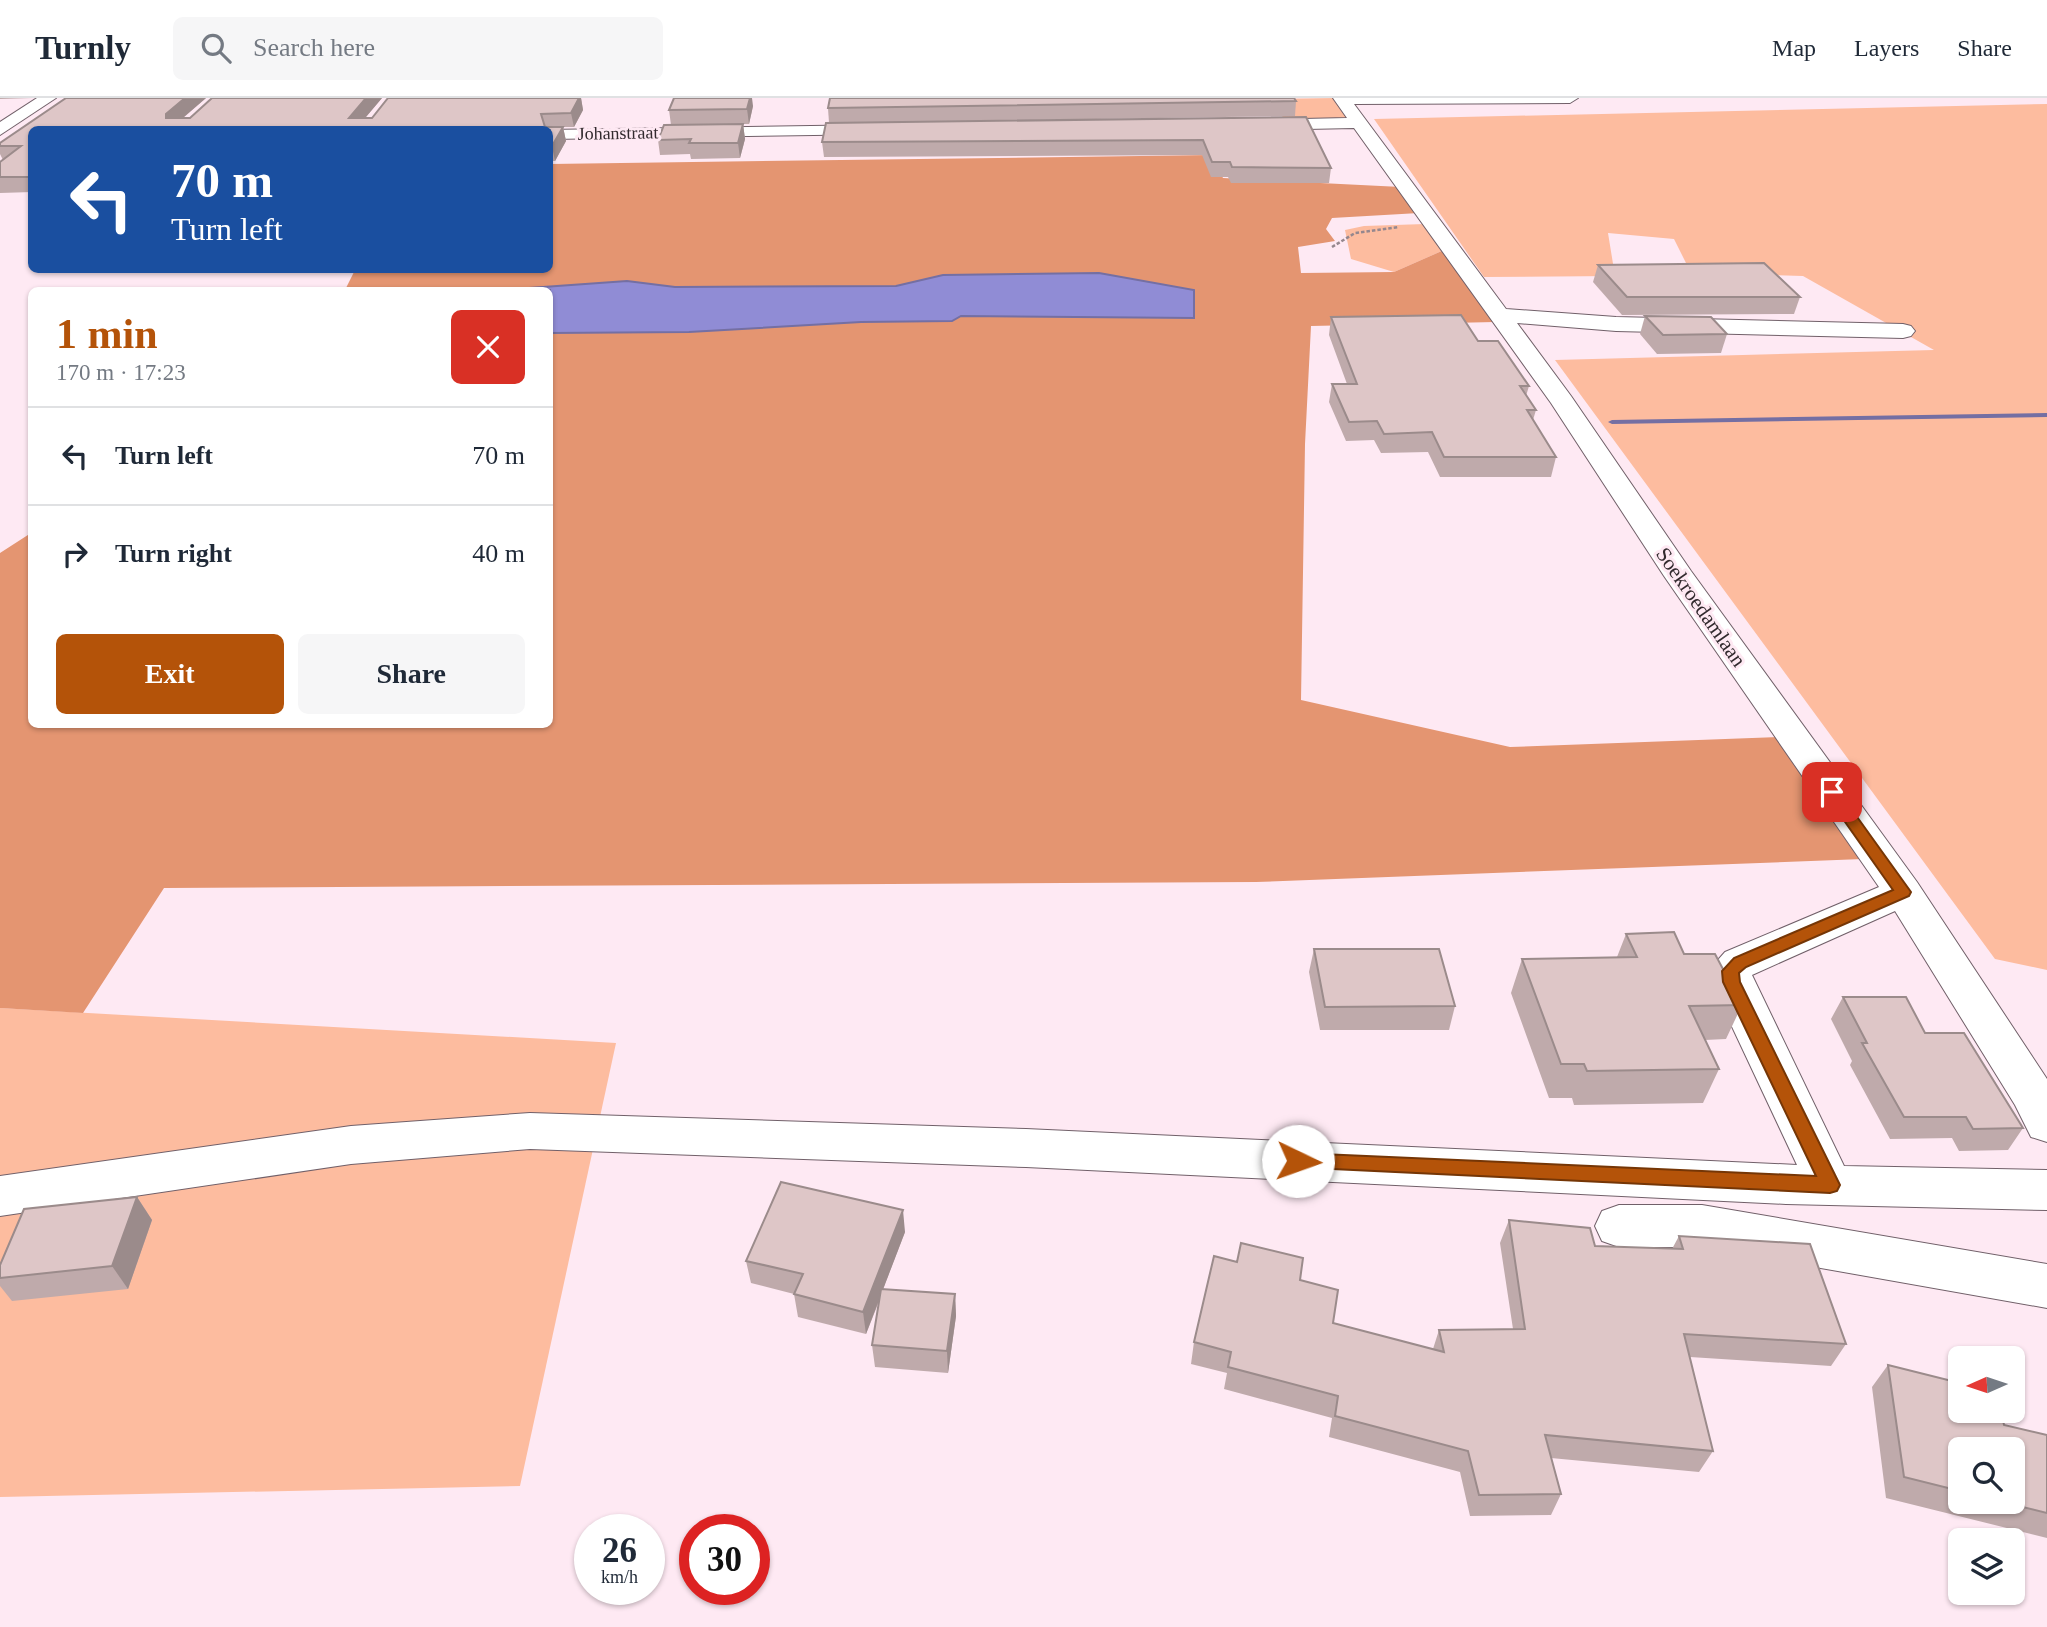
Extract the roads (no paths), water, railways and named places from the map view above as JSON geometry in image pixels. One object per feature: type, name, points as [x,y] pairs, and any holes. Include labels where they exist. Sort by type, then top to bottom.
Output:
[{"type":"street","points":[[0,130],[48,98]]},
{"type":"street","points":[[1237,125],[1348,107],[1570,98]]},
{"type":"street","name":"Soekroedamlaan","points":[[1348,107],[1562,401],[1686,587],[1903,892],[2035,1098],[2047,1124]]},
{"type":"street","name":"Johanstraat","points":[[553,134],[896,130]]},
{"type":"street","points":[[1499,315],[1616,324],[1903,331]]},
{"type":"street","points":[[1830,1185],[1732,982],[1730,971],[1740,962],[1903,892]]},
{"type":"street","points":[[0,1196],[351,1145],[530,1131],[1027,1148],[1830,1185],[2047,1190]]},
{"type":"street","points":[[1619,1226],[1702,1226],[2047,1286]]},
{"type":"waterway","points":[[1612,422],[2047,415]]}]
